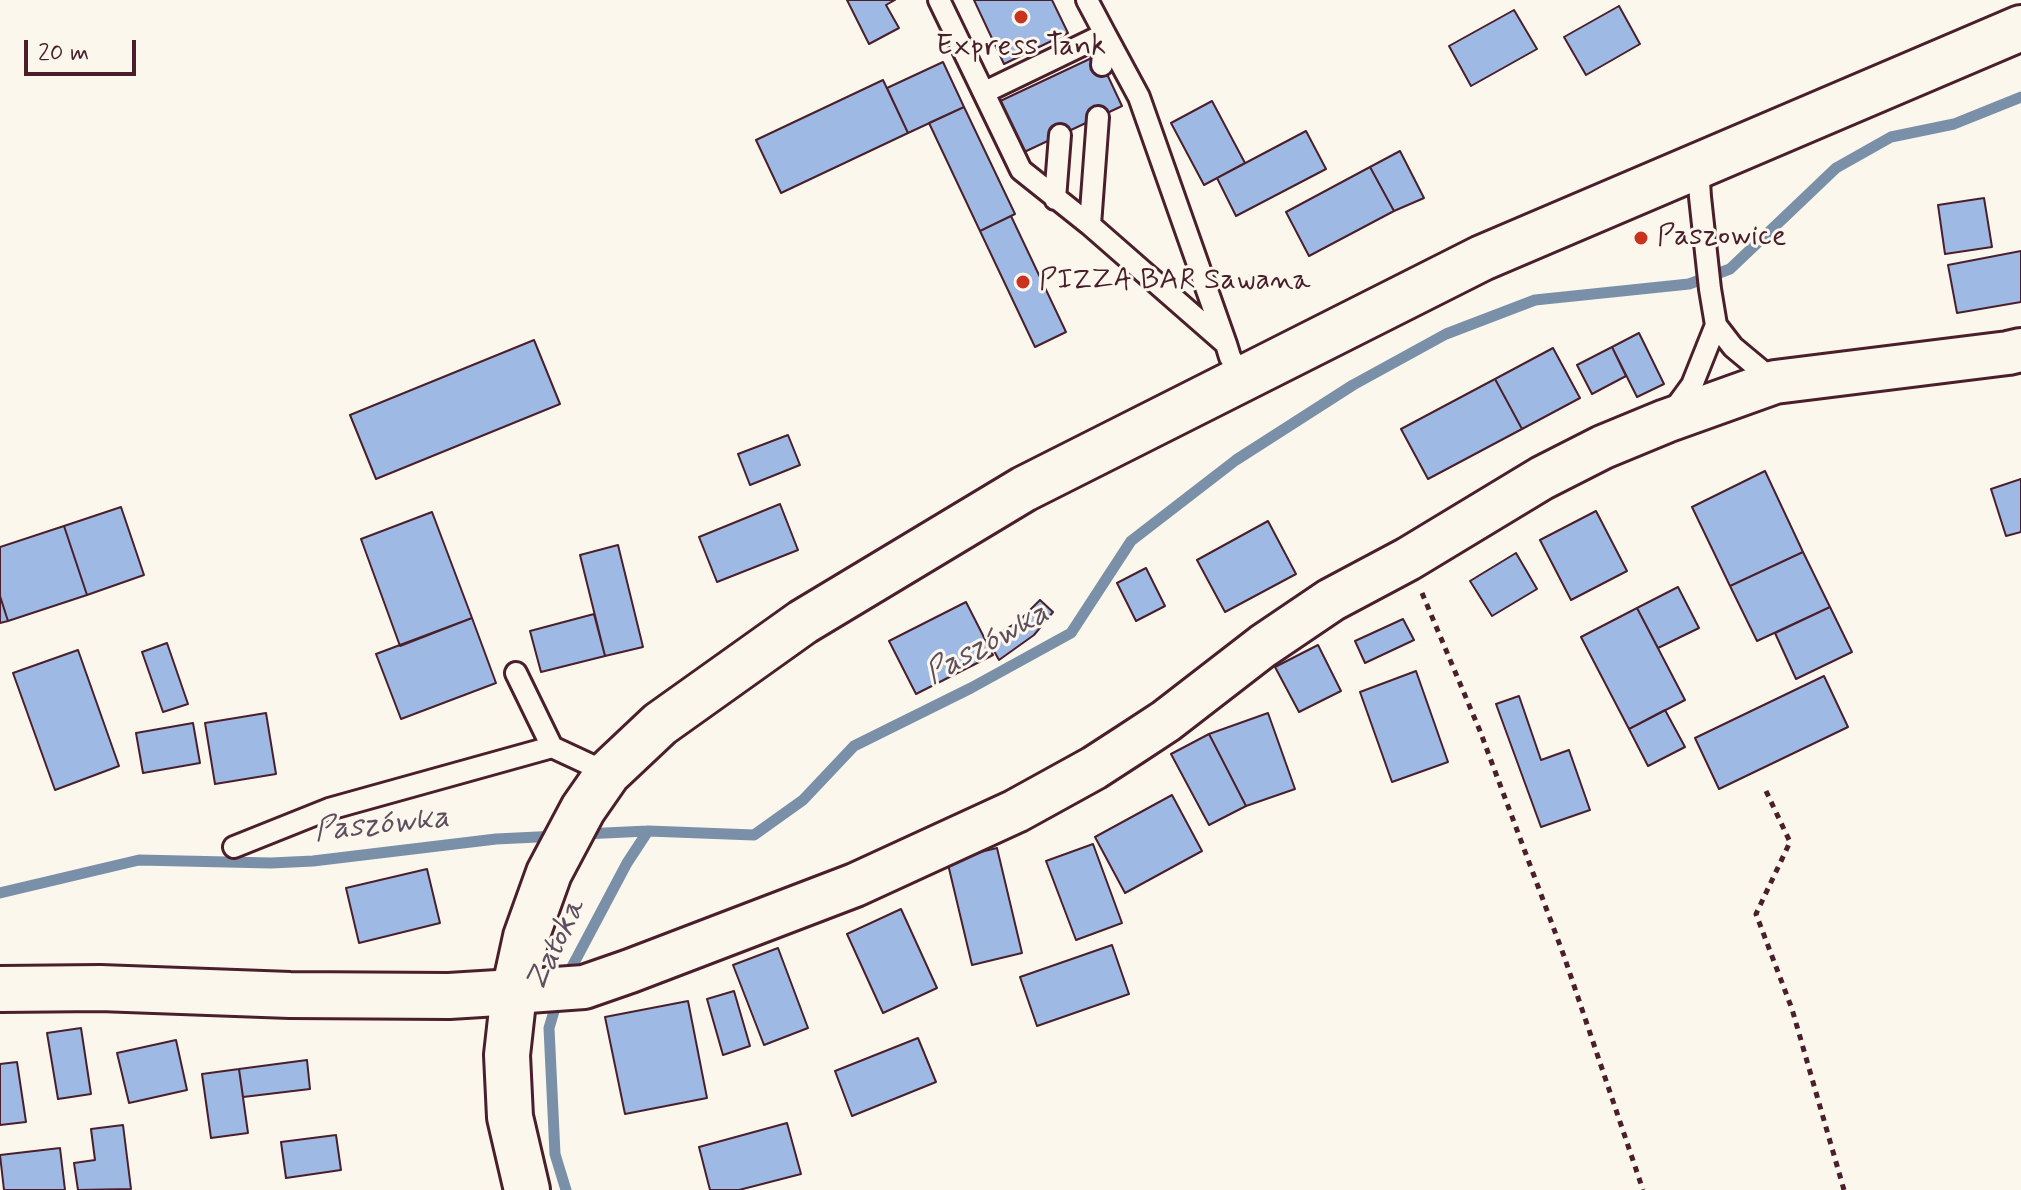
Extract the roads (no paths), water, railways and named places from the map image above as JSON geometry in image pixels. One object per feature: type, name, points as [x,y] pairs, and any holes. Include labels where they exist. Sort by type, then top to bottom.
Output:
[{"type":"main road","points":[[551,990],[526,937],[549,873],[583,809],[608,773],[660,724],[803,622],[1235,362],[2021,28]]},
{"type":"main road","points":[[0,989],[100,988],[290,995],[449,996],[551,990]]},
{"type":"main road","points":[[527,1190],[510,1117],[507,1055],[551,990]]},
{"type":"street","points":[[551,990],[630,971],[855,885],[1016,811],[1094,768],[1166,721],[1263,646],[1331,600],[1408,559],[1542,478],[1603,447],[1775,382],[2021,350]]},
{"type":"lane","points":[[939,0],[1022,162],[1055,199],[1090,225],[1235,362]]},
{"type":"lane","points":[[1087,0],[1139,97],[1235,362]]},
{"type":"lane","points":[[985,92],[1027,80],[1066,62],[1105,34]]},
{"type":"lane","points":[[1102,65],[1105,34]]},
{"type":"lane","points":[[1090,225],[1098,117]]},
{"type":"lane","points":[[1055,199],[1060,135]]},
{"type":"lane","points":[[1698,165],[1716,325],[1733,347],[1775,382]]},
{"type":"lane","points":[[1666,421],[1692,385],[1716,325]]},
{"type":"lane","points":[[516,673],[552,747],[608,773]]},
{"type":"lane","points":[[234,847],[329,809],[552,747]]},
{"type":"waterway","name":"Paszówka","points":[[583,834],[648,831],[754,835],[803,800],[854,746],[971,688],[1071,633],[1131,541],[1236,460],[1353,385],[1446,334],[1535,300],[1689,284],[1730,269],[1836,168],[1891,137],[1954,124],[2021,97]]},
{"type":"waterway","name":"Zatoka","points":[[566,978],[627,863],[648,831]]},
{"type":"waterway","name":"Paszówka","points":[[0,893],[139,860],[313,861],[496,839],[558,836]]},
{"type":"waterway","name":"Zatoka","points":[[558,998],[549,1028],[555,1154],[566,1190]]},
{"type":"place","name":"Express Tank","points":[[1021,17]]},
{"type":"place","name":"Paszowice","points":[[1641,238]]},
{"type":"place","name":"PIZZA BAR Sawana","points":[[1023,282]]}]
